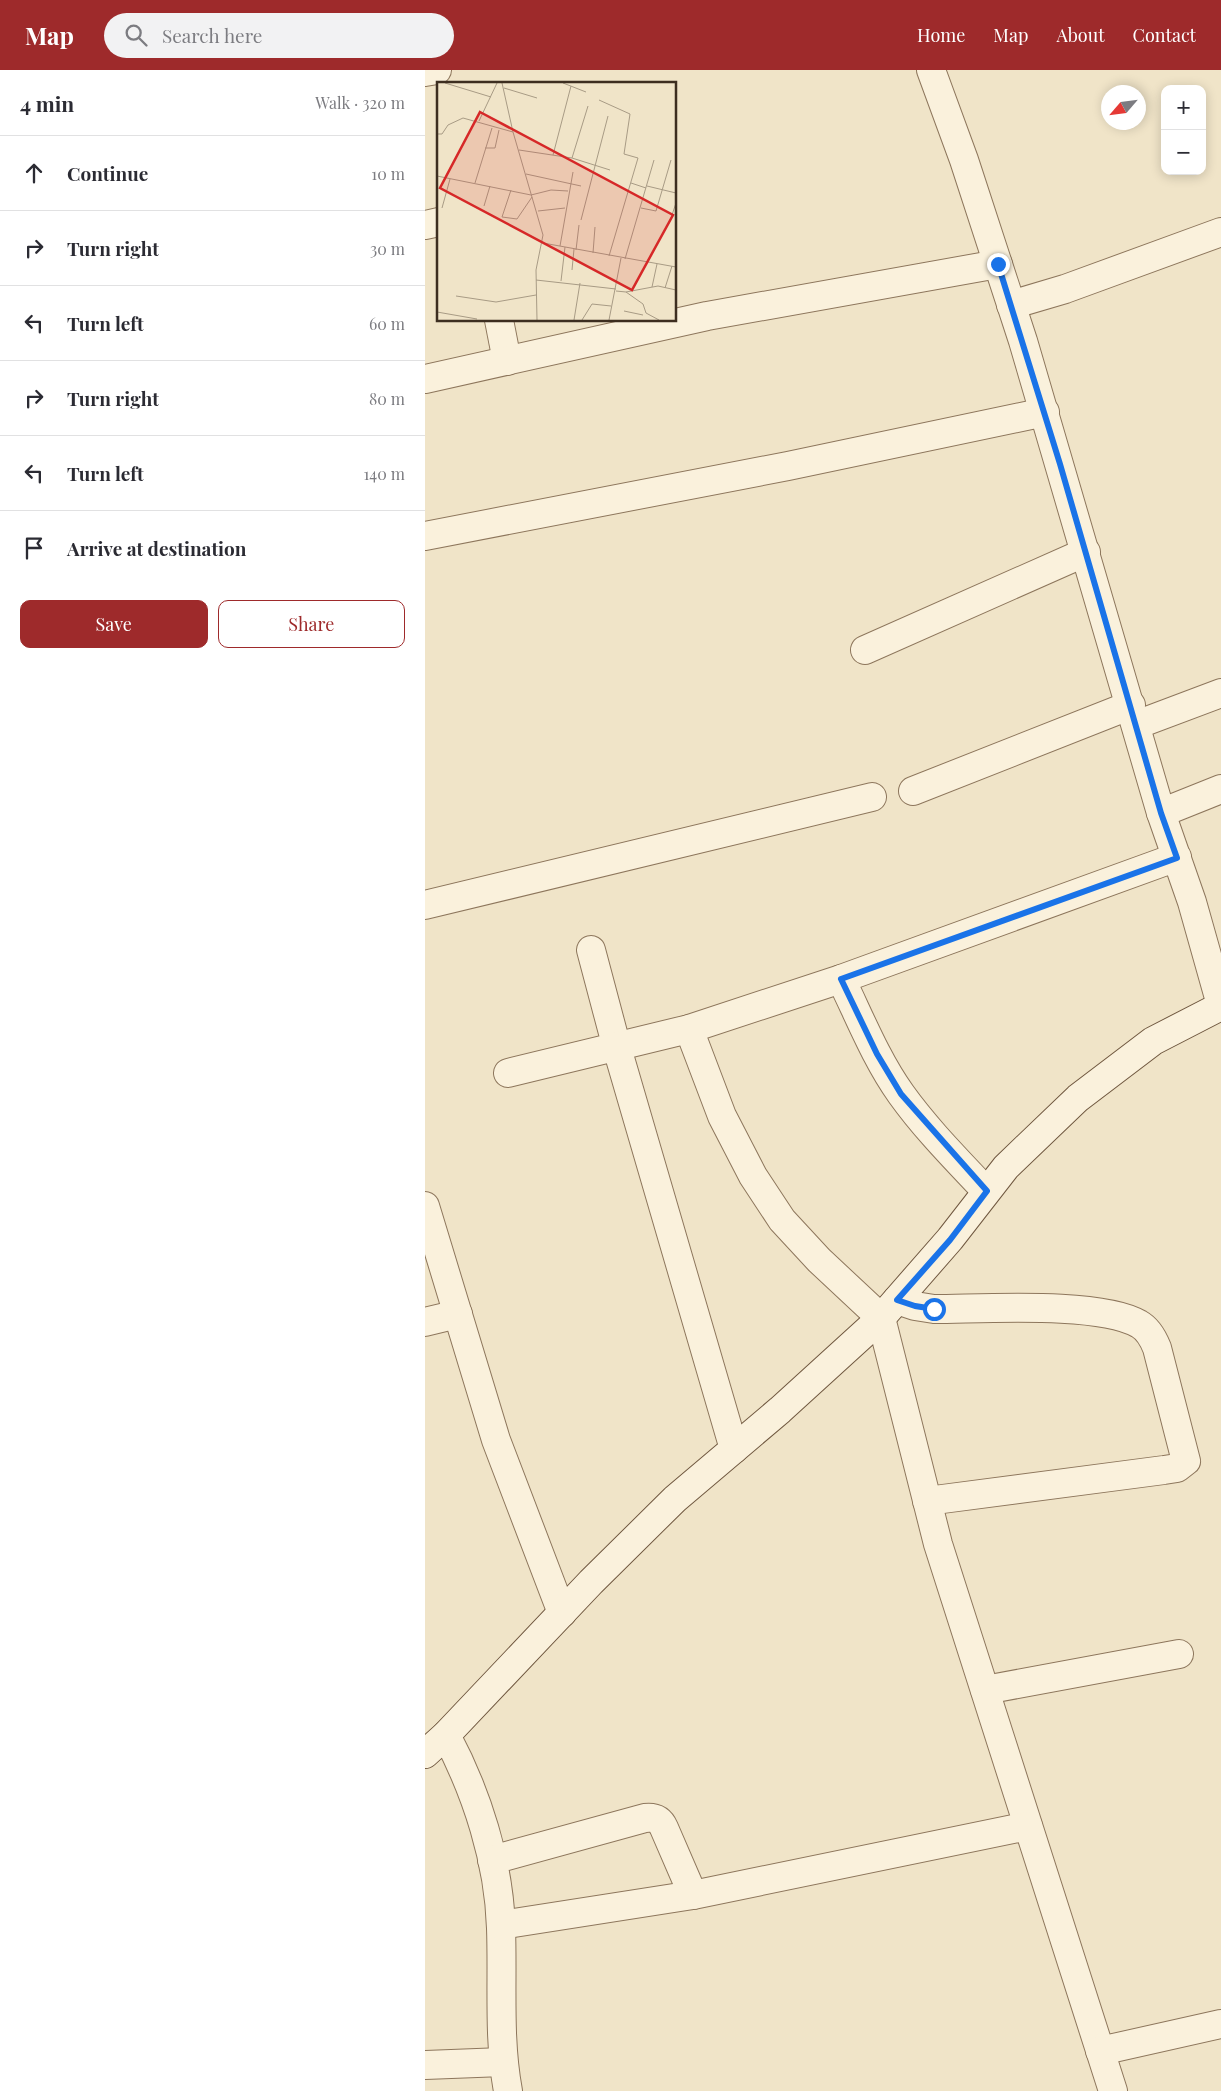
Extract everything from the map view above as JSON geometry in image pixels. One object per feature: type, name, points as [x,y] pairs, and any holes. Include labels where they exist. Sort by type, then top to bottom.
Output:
[{"type":"street","points":[[425,72],[437,70]]},
{"type":"street","points":[[425,1754],[446,1735],[561,1613],[675,1499],[734,1449],[889,1309],[950,1240],[1007,1167],[1078,1098],[1153,1041],[1221,1005],[1177,858],[1161,813],[1045,412],[998,264],[931,70]]},
{"type":"street","points":[[1011,306],[1065,289],[1221,232]]},
{"type":"street","points":[[425,379],[707,316],[998,264]]},
{"type":"street","points":[[499,321],[507,361]]},
{"type":"street","points":[[425,536],[788,466],[1045,412]]},
{"type":"street","points":[[865,650],[1086,552]]},
{"type":"street","points":[[913,791],[1134,715],[1221,693]]},
{"type":"street","points":[[1161,813],[1221,789]]},
{"type":"street","points":[[425,905],[872,797]]},
{"type":"street","points":[[508,1073],[689,1029],[841,979],[1177,858]]},
{"type":"street","points":[[591,950],[617,1048],[734,1449]]},
{"type":"street","points":[[841,979],[877,1054],[901,1094],[987,1191]]},
{"type":"street","points":[[689,1029],[723,1116],[763,1191],[783,1220],[819,1260],[889,1309],[915,1306],[934,1309],[1052,1308],[1119,1315],[1139,1324],[1150,1334],[1157,1348],[1186,1461],[1177,1468],[927,1501]]},
{"type":"street","points":[[425,1206],[496,1440],[561,1613]]},
{"type":"street","points":[[889,1309],[927,1501],[938,1544],[1113,2091]]},
{"type":"street","points":[[425,1322],[458,1314]]},
{"type":"street","points":[[985,1690],[1179,1654]]},
{"type":"street","points":[[446,1735],[462,1765],[496,1875],[501,1926],[503,2062],[508,2091]]},
{"type":"street","points":[[492,1860],[653,1817],[661,1821],[693,1895]]},
{"type":"street","points":[[501,1926],[693,1895],[1028,1826]]},
{"type":"street","points":[[1100,2051],[1221,2024]]},
{"type":"street","points":[[425,2065],[503,2062]]},
{"type":"route","points":[[934,1309],[915,1306],[897,1300],[950,1240],[987,1191],[934,1134],[901,1094],[877,1054],[841,979],[1177,858],[1161,813],[1110,632],[998,264]]}]
